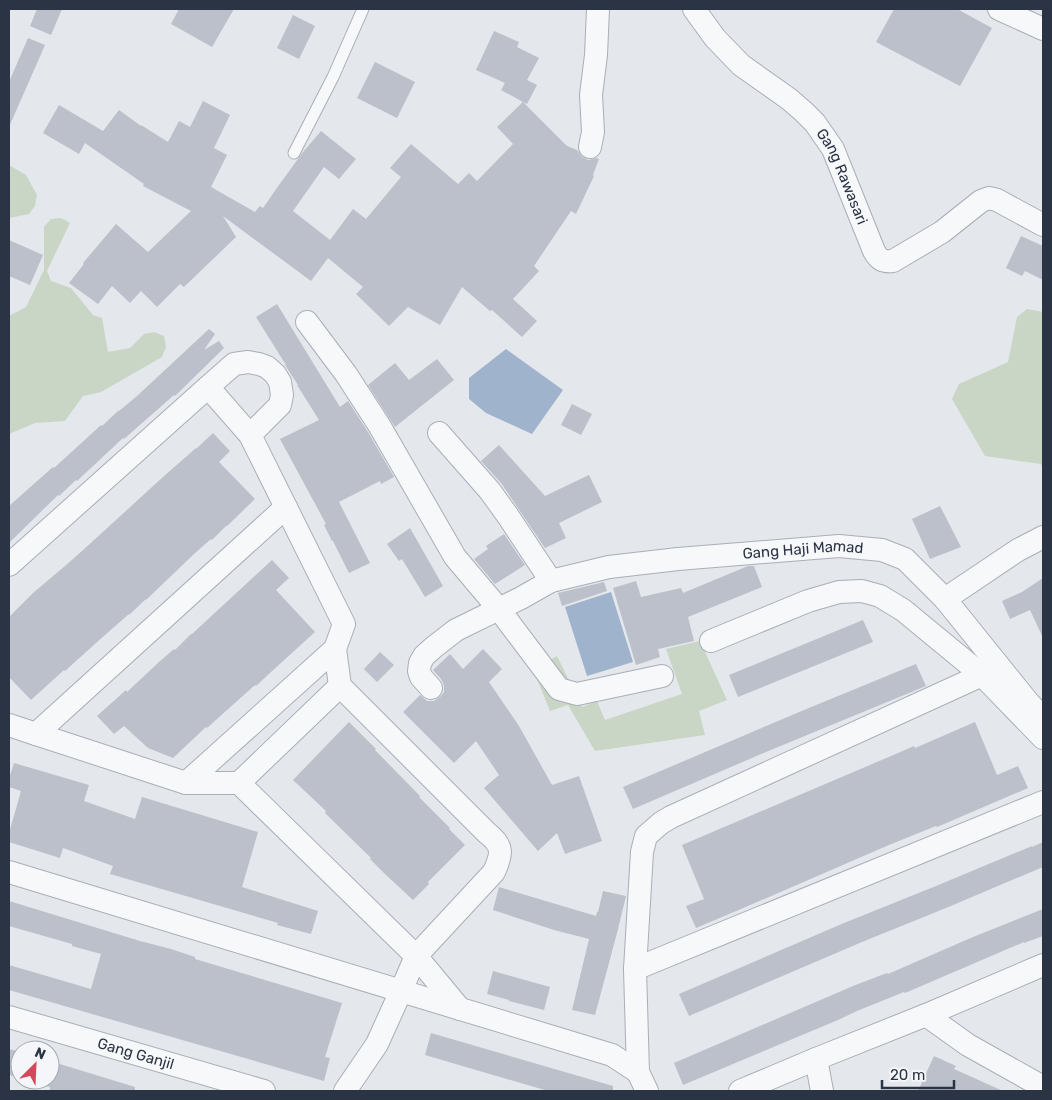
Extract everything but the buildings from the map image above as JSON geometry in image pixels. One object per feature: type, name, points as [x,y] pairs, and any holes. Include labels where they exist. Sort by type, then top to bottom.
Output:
[{"type":"street","points":[[590,147],[593,132],[591,95],[596,55],[598,9]]},
{"type":"street","name":"Gang Rawasari","points":[[694,9],[715,38],[741,65],[789,99],[825,137],[833,149],[878,258],[885,262],[893,261],[942,232],[981,201],[989,198],[997,200],[1043,225]]},
{"type":"street","points":[[1000,9],[1043,29]]},
{"type":"street","points":[[308,322],[346,374],[379,425],[455,557],[498,608],[559,690],[577,694],[662,676]]},
{"type":"street","points":[[9,565],[234,364],[248,362],[266,367],[274,374],[280,382],[282,395],[280,405],[250,435]]},
{"type":"street","points":[[208,387],[250,435],[344,624],[335,649],[340,686],[495,839],[499,846],[500,858],[494,872],[416,956],[377,1044],[345,1091]]},
{"type":"street","points":[[439,433],[490,491],[552,581]]},
{"type":"street","points":[[36,734],[286,507]]},
{"type":"street","points":[[945,599],[1018,550],[1043,537]]},
{"type":"street","name":"Gang Haji Mamad","points":[[431,688],[419,671],[420,663],[424,656],[434,647],[456,630],[552,581],[609,567],[678,559],[839,546],[882,550],[905,559],[945,599],[1043,718]]},
{"type":"street","points":[[711,641],[808,601],[839,592],[862,591],[880,596],[903,610],[982,675],[1043,738]]},
{"type":"street","points":[[186,783],[335,649]]},
{"type":"street","points":[[643,1082],[635,969],[642,852],[646,836],[651,830],[671,818],[982,675]]},
{"type":"street","points":[[9,725],[186,783],[239,783],[340,686]]},
{"type":"street","points":[[239,783],[416,956],[460,1009]]},
{"type":"street","points":[[635,969],[1043,802]]},
{"type":"street","points":[[9,872],[612,1055],[643,1082]]},
{"type":"street","points":[[740,1091],[1043,965]]},
{"type":"street","points":[[926,1015],[968,1046],[1043,1087]]},
{"type":"street","name":"Gang Ganjil","points":[[9,1017],[264,1091]]},
{"type":"street","points":[[816,1059],[822,1091]]},
{"type":"lane","points":[[294,154],[333,78],[363,9]]},
{"type":"green space","points":[[9,165],[26,175],[37,195],[35,206],[29,214],[9,218]]},
{"type":"green space","points":[[61,218],[70,223],[47,271],[51,281],[71,288],[93,315],[102,318],[108,352],[130,348],[144,334],[154,332],[164,336],[166,347],[162,357],[101,392],[83,396],[65,421],[35,423],[9,434],[9,316],[26,307],[44,270],[44,227],[51,219]]},
{"type":"green space","points":[[1027,309],[1043,312],[1043,471],[1041,464],[985,456],[952,399],[959,384],[1008,362],[1017,317]]},
{"type":"green space","points":[[700,641],[727,700],[699,711],[705,735],[595,751],[568,705],[550,711],[533,669],[557,656],[582,707],[597,701],[605,720],[682,694],[666,649]]},
{"type":"water","points":[[506,349],[563,390],[532,434],[486,413],[469,399],[469,378]]},
{"type":"water","points":[[611,592],[633,662],[587,676],[565,607]]}]
